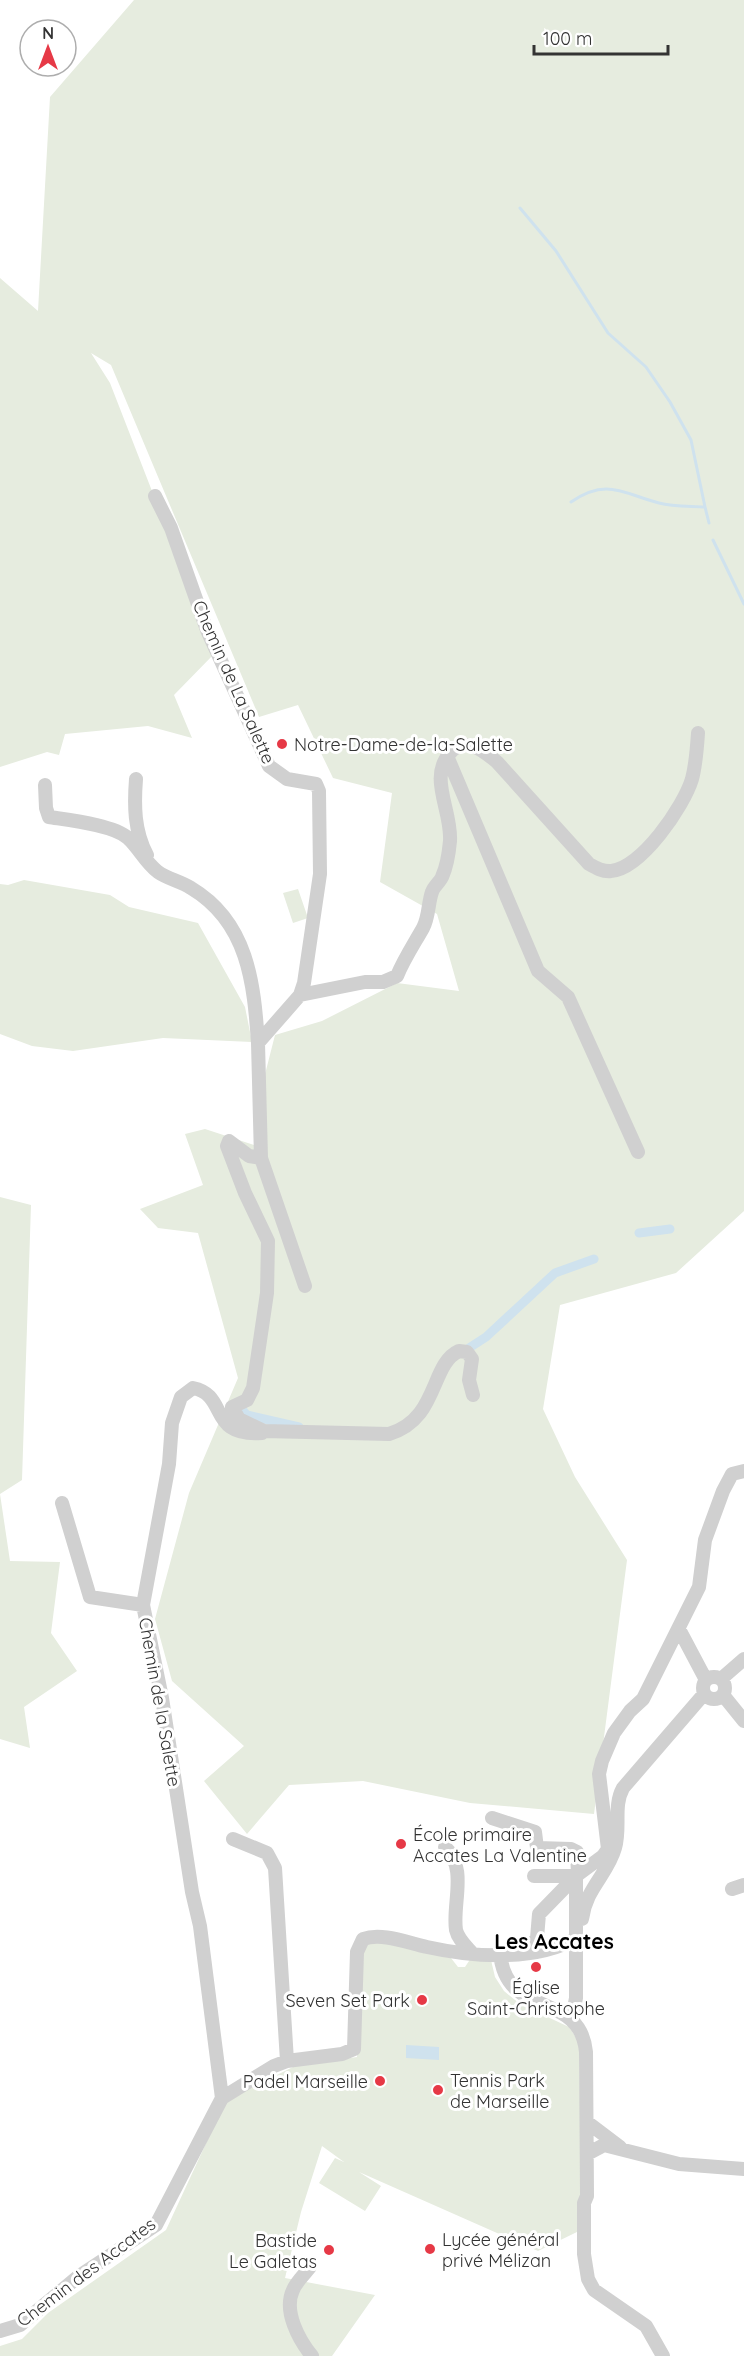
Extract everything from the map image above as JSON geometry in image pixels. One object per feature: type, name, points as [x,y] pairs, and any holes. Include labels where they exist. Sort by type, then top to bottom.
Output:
[{"type":"street","name":"Chemin de La Salette","points":[[155,496],[171,528],[207,630],[269,766],[287,779],[316,784],[320,791],[320,874],[300,995]]},
{"type":"street","points":[[258,1043],[300,995],[365,982],[383,982],[397,976],[424,926],[433,889],[442,877],[448,856],[450,821],[439,784],[439,770],[450,751],[467,744],[480,747],[497,762],[589,864],[612,871],[624,867],[652,845],[681,802],[691,781],[698,733]]},
{"type":"street","points":[[447,756],[538,971],[568,997],[638,1152]]},
{"type":"street","points":[[136,779],[134,802],[137,832],[145,852],[158,872]]},
{"type":"street","points":[[45,785],[46,808],[49,817],[80,820],[115,830],[127,837],[144,860],[158,872],[190,887],[203,897],[240,938],[255,1002],[261,1158],[305,1286]]},
{"type":"street","points":[[261,1158],[249,1156],[229,1141],[227,1146],[245,1193],[268,1240],[267,1293],[253,1388],[247,1400],[232,1407],[239,1419],[264,1431],[380,1434],[404,1429],[426,1403],[447,1357],[455,1353],[467,1353],[472,1359],[469,1380],[473,1395]]},
{"type":"street","name":"Chemin de la Salette","points":[[222,2098],[200,1926],[192,1892],[162,1698],[143,1605],[169,1464],[172,1423],[181,1397],[194,1388],[205,1391],[213,1399],[219,1416],[231,1429],[243,1434],[264,1431]]},
{"type":"street","points":[[524,1953],[537,1938],[539,1914],[577,1875],[603,1856],[608,1849],[599,1774],[608,1745],[630,1711],[643,1699],[679,1629],[702,1581],[704,1547],[723,1491],[732,1473],[744,1471]]},
{"type":"street","points":[[62,1503],[90,1597],[143,1605]]},
{"type":"street","points":[[679,1629],[706,1680]]},
{"type":"street","points":[[722,1679],[744,1659]]},
{"type":"street","points":[[714,1677],[722,1679],[725,1688],[723,1695],[712,1700],[704,1694],[702,1689],[706,1680],[714,1677]]},
{"type":"street","points":[[576,1940],[585,1902],[615,1847],[618,1798],[631,1777],[704,1694]]},
{"type":"street","points":[[723,1695],[744,1721]]},
{"type":"street","points":[[602,1800],[618,1798]]},
{"type":"street","points":[[492,1818],[535,1832],[537,1848],[571,1849],[577,1852],[576,1998],[572,2018]]},
{"type":"street","points":[[233,1839],[267,1853],[275,1868],[288,2061]]},
{"type":"street","points":[[446,1847],[452,1853],[457,1870],[456,1931],[472,1953]]},
{"type":"street","points":[[534,1876],[577,1875]]},
{"type":"street","points":[[222,2098],[274,2066],[288,2061],[342,2054],[354,2049],[357,1952],[363,1939],[376,1936],[450,1952],[472,1953],[524,1953],[554,1948],[576,1940]]},
{"type":"street","points":[[500,1953],[505,1976],[516,1990],[532,2001],[572,2018],[584,2039],[587,2154],[584,2254],[588,2278],[594,2290],[646,2326],[663,2356]]},
{"type":"street","name":"Chemin des Accates","points":[[0,2331],[20,2325],[79,2276],[156,2225],[222,2098]]},
{"type":"street","points":[[586,2122],[620,2147]]},
{"type":"street","points":[[587,2154],[604,2145],[620,2147],[679,2164],[744,2169]]},
{"type":"street","points":[[310,2267],[293,2290],[290,2308],[303,2344],[312,2356]]},
{"type":"shaded area","points":[[134,0],[744,0],[744,1211],[676,1273],[560,1305],[543,1409],[575,1477],[627,1560],[594,1814],[470,1803],[363,1781],[289,1785],[247,1834],[204,1781],[244,1746],[172,1681],[155,1619],[189,1493],[238,1378],[198,1233],[158,1228],[140,1209],[203,1185],[185,1134],[205,1129],[254,1145],[261,1090],[275,1035],[322,1021],[397,983],[459,991],[437,914],[380,882],[392,793],[333,778],[298,705],[259,717],[111,365],[91,353],[110,383],[215,653],[174,695],[192,738],[148,726],[65,734],[59,755],[47,752],[0,767],[0,278],[38,311],[50,97],[66,78],[78,78],[78,65]]},
{"type":"shaded area","points":[[24,880],[110,895],[129,907],[198,923],[245,1007],[252,1042],[163,1038],[73,1051],[32,1046],[0,1034],[0,884],[8,885]]},
{"type":"shaded area","points":[[298,889],[308,918],[293,923],[283,893]]},
{"type":"shaded area","points":[[0,1197],[31,1205],[22,1480],[0,1494]]},
{"type":"shaded area","points":[[0,1494],[10,1561],[60,1562],[51,1633],[77,1671],[24,1707],[30,1748],[0,1739]]},
{"type":"shaded area","points":[[377,1940],[443,1955],[451,1958],[458,1967],[465,1967],[471,1958],[491,1960],[495,1977],[504,1991],[520,2004],[569,2027],[579,2042],[582,2216],[579,2231],[538,2251],[359,2172],[381,2186],[365,2211],[319,2183],[335,2158],[344,2162],[322,2146],[301,2212],[285,2278],[375,2295],[332,2356],[0,2356],[0,2346],[22,2339],[48,2313],[166,2230],[226,2100],[295,2066],[357,2057],[363,1951],[366,1945]]},
{"type":"water","points":[[406,2045],[439,2047],[439,2060],[406,2058]]},
{"type":"waterway","points":[[520,208],[556,251],[608,333],[646,367],[670,402],[691,440],[705,507]]},
{"type":"waterway","points":[[571,502],[595,490],[615,490],[664,504],[705,507],[709,523]]},
{"type":"waterway","points":[[713,540],[744,604]]},
{"type":"waterway","points":[[639,1233],[670,1229]]},
{"type":"waterway","points":[[469,1348],[486,1337],[555,1273],[594,1259]]},
{"type":"waterway","points":[[236,1403],[247,1415],[299,1427]]},
{"type":"place","name":"Notre-Dame-de-la-Salette","points":[[282,744]]},
{"type":"place","name":"École primaire Accates La Valentine","points":[[401,1844]]},
{"type":"place","name":"Église Saint-Christophe","points":[[536,1967]]},
{"type":"place","name":"Seven Set Park","points":[[422,2000]]},
{"type":"place","name":"Padel Marseille","points":[[380,2081]]},
{"type":"place","name":"Tennis Park de Marseille","points":[[438,2090]]},
{"type":"place","name":"Lycée général privé Mélizan","points":[[430,2249]]},
{"type":"place","name":"Bastide Le Galetas","points":[[329,2250]]},
{"type":"district","name":"Les Accates","points":[[554,1941]]}]
